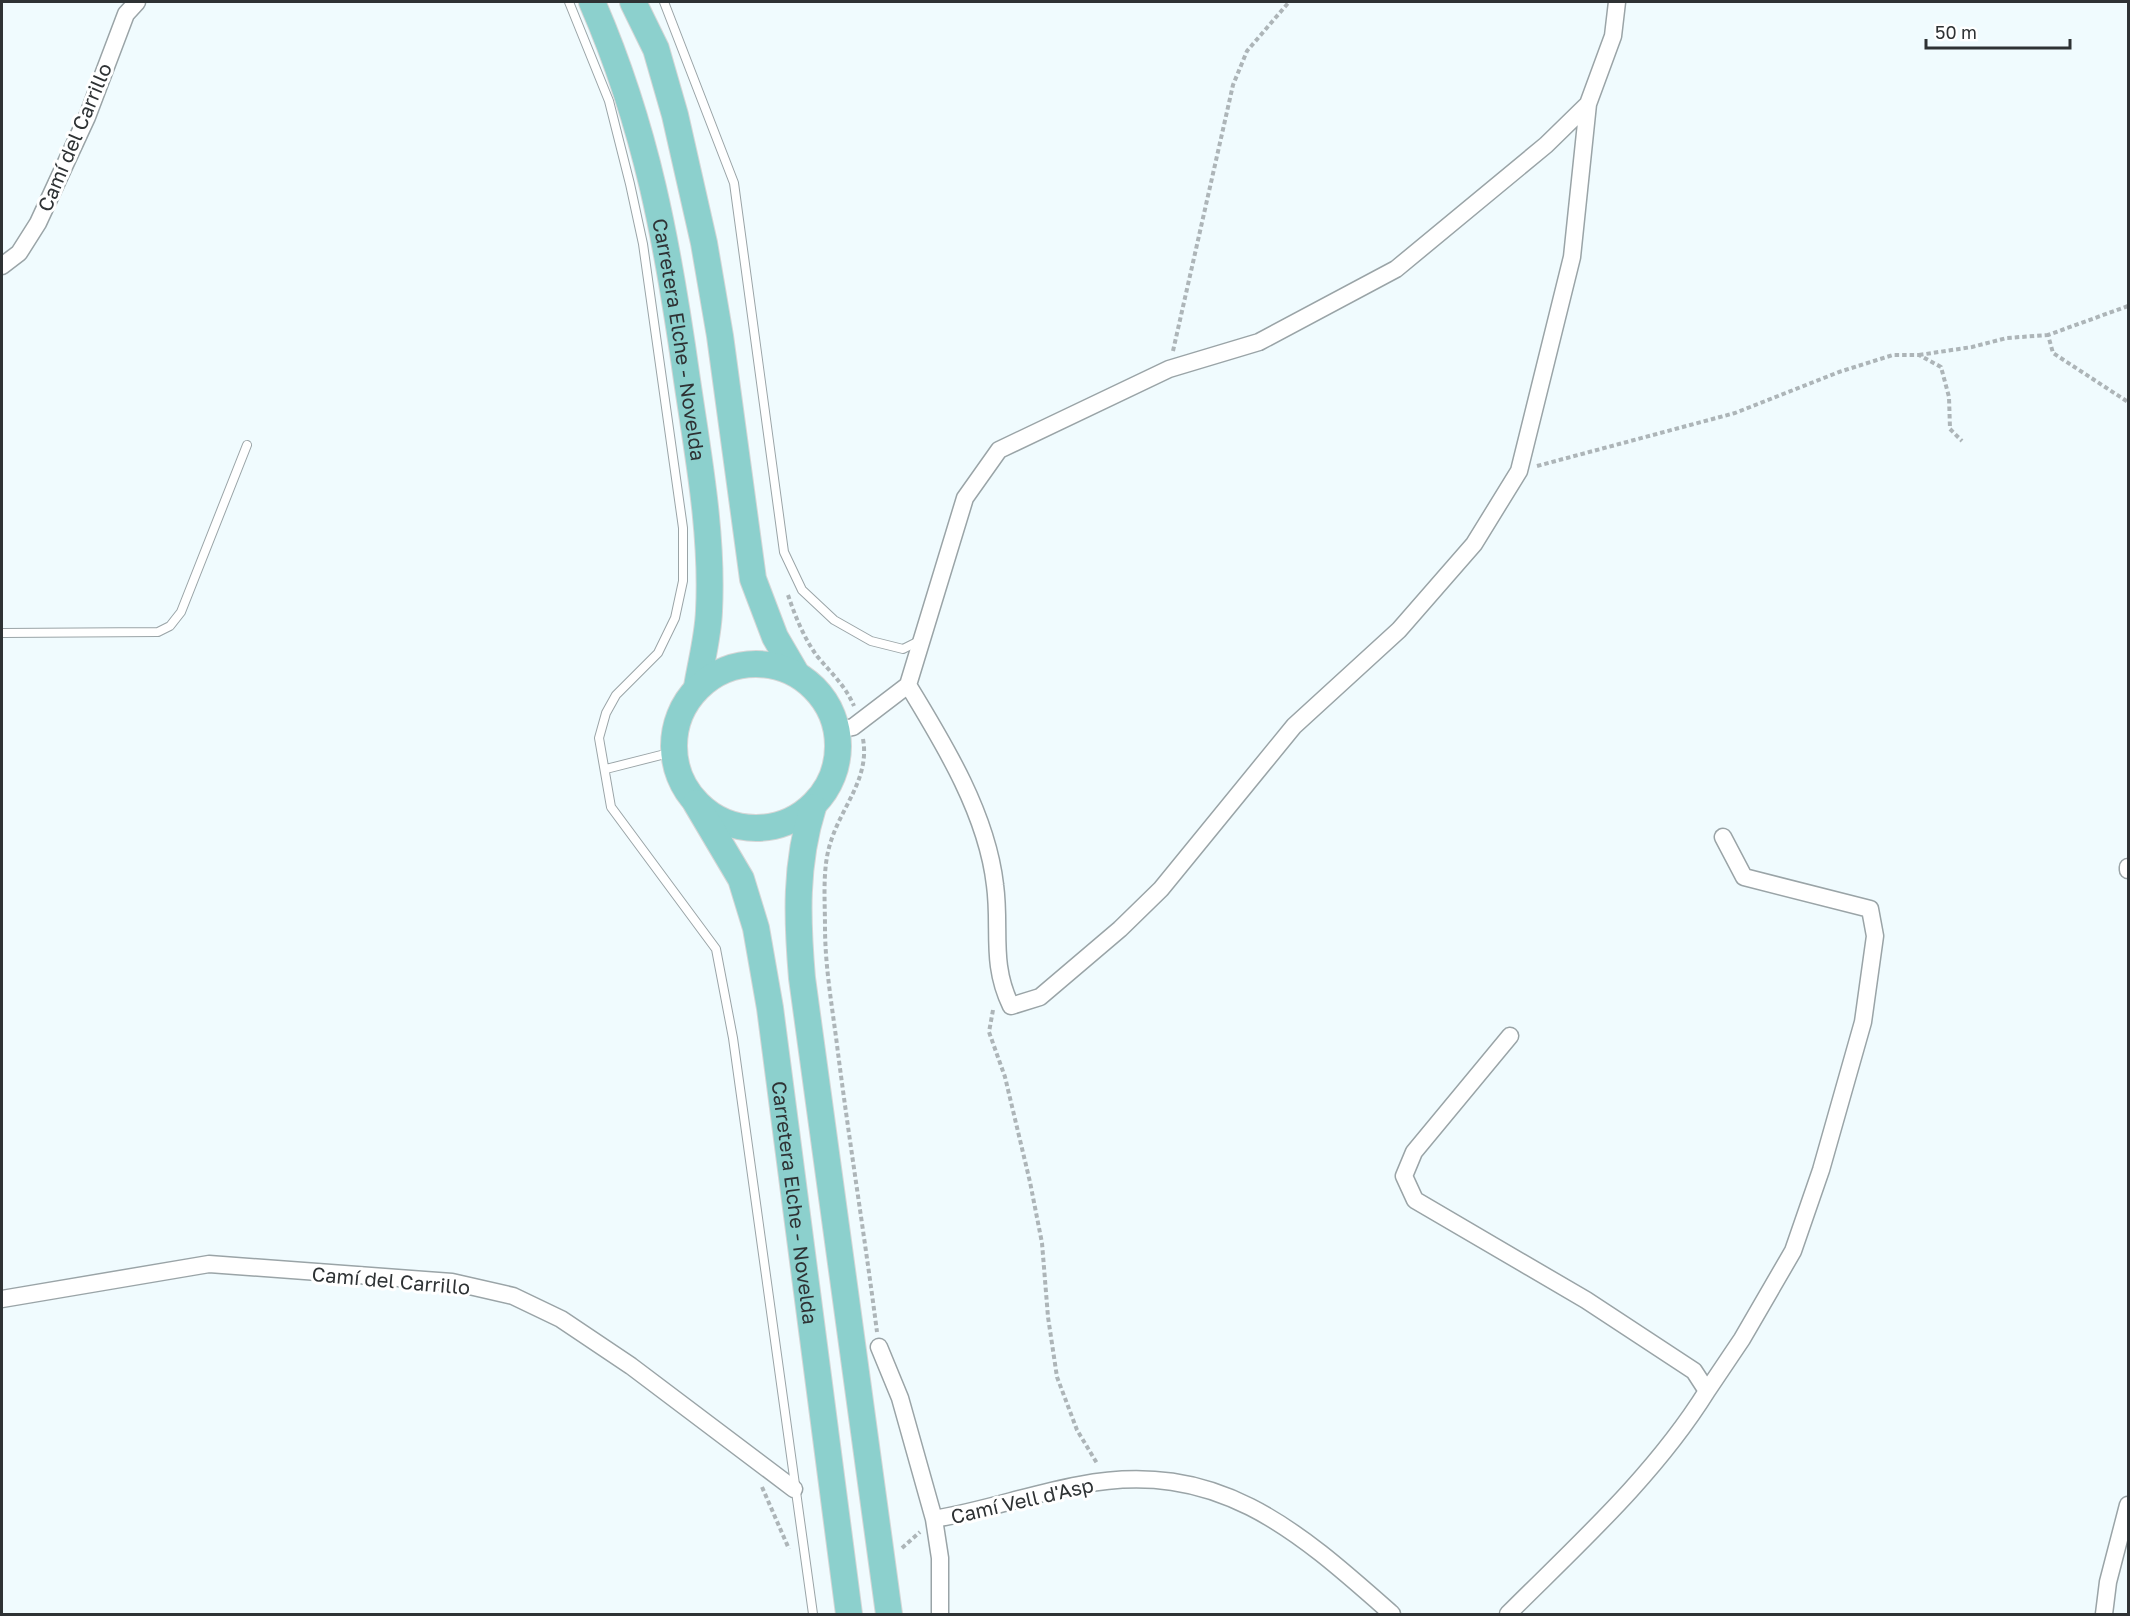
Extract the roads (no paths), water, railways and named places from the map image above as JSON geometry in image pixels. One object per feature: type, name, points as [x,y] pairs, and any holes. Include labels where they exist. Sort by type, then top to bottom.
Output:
[{"type":"main road","name":"Carretera Elche - Novelda","points":[[592,2],[627,88],[648,161],[664,228],[675,292],[705,509],[709,611],[697,687]]},
{"type":"main road","name":"Carretera Elche - Novelda","points":[[633,2],[656,49],[675,115],[704,243],[720,336],[753,579],[775,637],[796,673]]},
{"type":"main road","points":[[765,663],[796,673],[823,696],[838,730],[840,746],[834,774],[813,807],[784,824],[748,828],[711,815],[696,803],[680,779],[673,752],[674,733],[680,711],[697,687],[724,669],[765,663]]},
{"type":"main road","name":"Carretera Elche - Novelda","points":[[696,803],[741,879],[756,928],[772,1020],[849,1614]]},
{"type":"main road","name":"Carretera Elche - Novelda","points":[[813,807],[801,851],[798,881],[797,921],[802,978],[889,1614]]},
{"type":"street","name":"Camí del Carrillo","points":[[2,266],[19,253],[38,223],[87,117],[126,14],[137,2]]},
{"type":"street","points":[[908,685],[947,749],[980,823],[995,884],[1000,984],[1011,1006],[1040,997],[1120,929],[1161,889],[1294,726],[1399,630],[1474,544],[1519,471],[1572,257],[1588,104],[1614,36],[1617,2]]},
{"type":"street","points":[[838,730],[853,727],[908,685],[965,498],[999,450],[1169,369],[1259,342],[1396,269],[1546,145],[1588,104]]},
{"type":"street","points":[[1508,1614],[1636,1484],[1688,1422],[1742,1339],[1793,1251],[1821,1170],[1863,1022],[1875,936],[1869,909],[1744,877],[1723,837]]},
{"type":"street","points":[[1510,1036],[1414,1152],[1404,1176],[1414,1200],[1586,1300],[1694,1371],[1707,1391]]},
{"type":"street","name":"Camí del Carrillo","points":[[2,1299],[208,1264],[452,1282],[513,1296],[561,1319],[631,1365],[794,1489]]},
{"type":"street","points":[[879,1347],[900,1398],[934,1519],[940,1558],[940,1614]]},
{"type":"street","name":"Camí Vell d'Asp","points":[[934,1519],[969,1514],[1080,1485],[1107,1481],[1168,1481],[1202,1486],[1242,1502],[1273,1518],[1333,1562],[1392,1614]]},
{"type":"street","points":[[2104,1614],[2108,1582],[2128,1505]]},
{"type":"lane","points":[[569,2],[609,101],[630,184],[644,256],[682,528],[682,581],[675,618],[658,653],[616,695],[606,712],[599,738],[611,807],[716,949],[733,1038],[813,1614]]},
{"type":"lane","points":[[664,2],[734,183],[784,552],[802,590],[834,620],[871,641],[903,648],[921,640]]},
{"type":"lane","points":[[2,633],[158,632],[170,626],[181,612],[247,445]]},
{"type":"lane","points":[[606,769],[673,752]]}]
